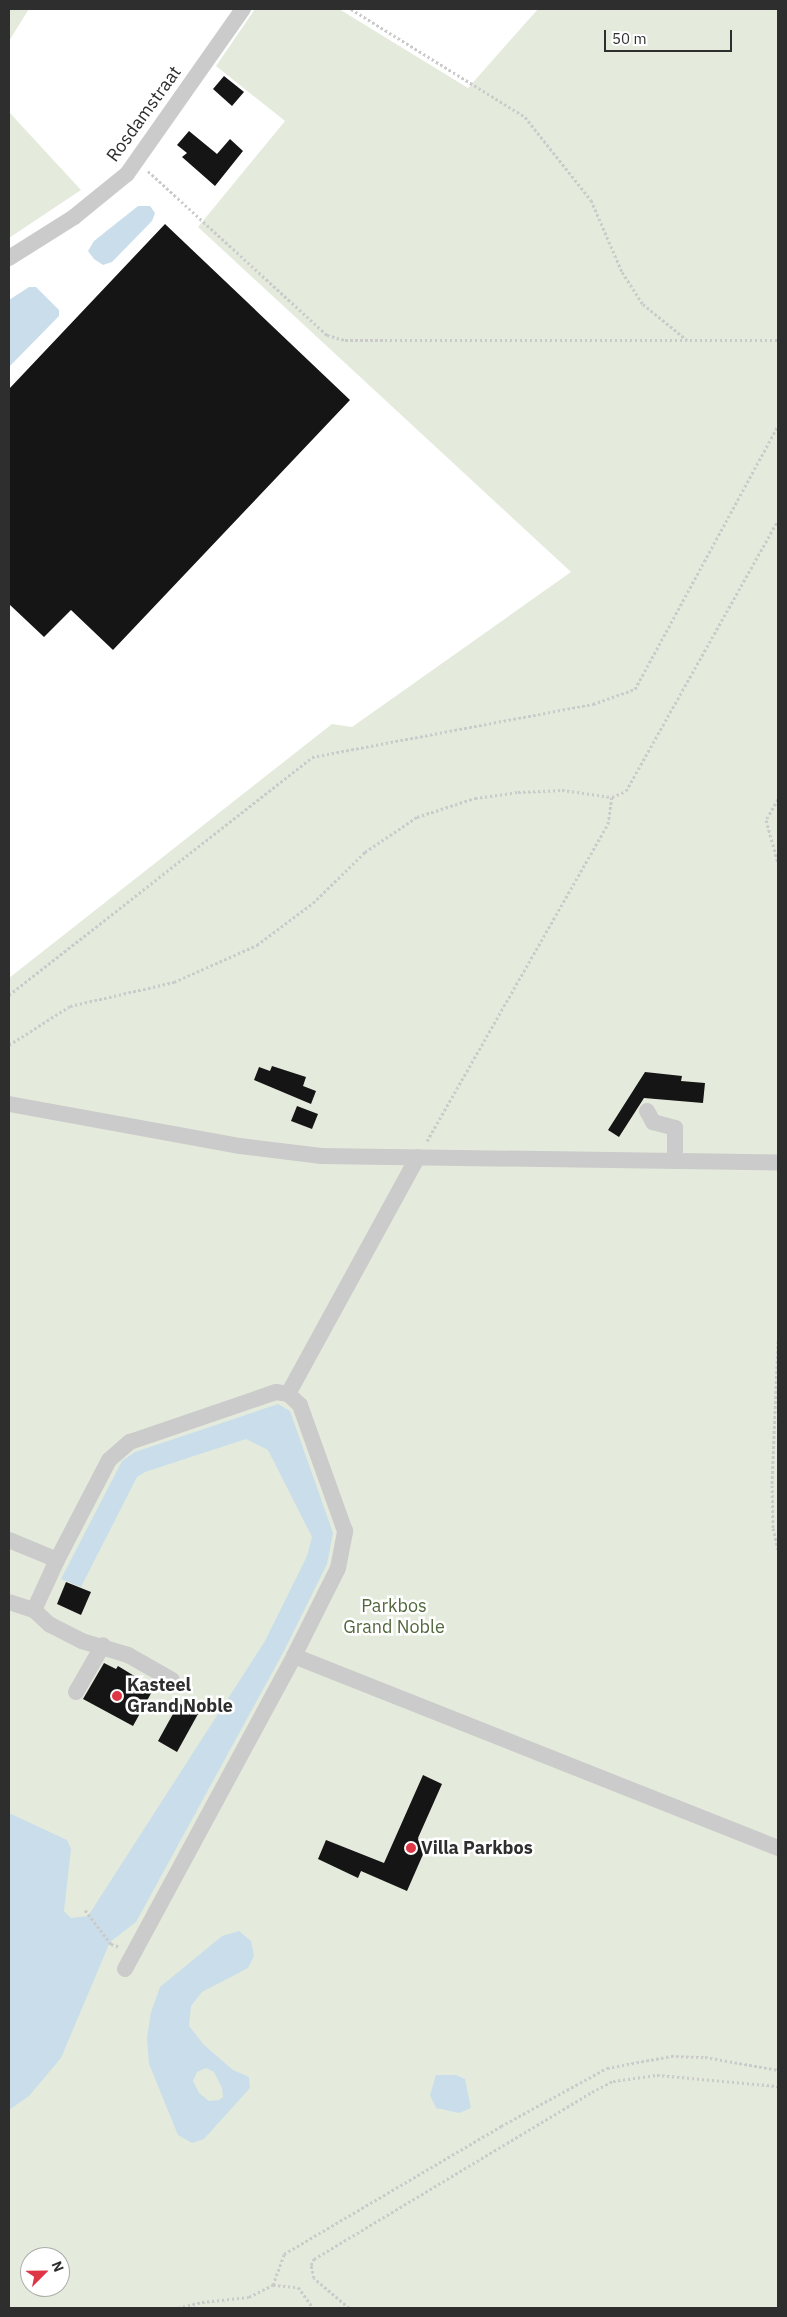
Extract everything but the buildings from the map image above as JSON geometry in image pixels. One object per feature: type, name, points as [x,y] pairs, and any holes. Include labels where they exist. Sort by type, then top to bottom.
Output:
[{"type":"street","name":"Rosdamstraat","points":[[9,258],[74,217],[127,174],[243,9]]},
{"type":"street","points":[[9,1104],[240,1146],[320,1156],[778,1162]]},
{"type":"street","points":[[647,1111],[653,1122],[675,1128],[675,1161]]},
{"type":"street","points":[[288,1394],[418,1157]]},
{"type":"street","points":[[34,1610],[57,1560],[109,1460],[130,1442],[276,1392],[288,1394],[300,1405],[345,1536],[338,1568],[294,1656],[125,1969]]},
{"type":"street","points":[[9,1540],[57,1560]]},
{"type":"street","points":[[9,1602],[34,1610],[50,1625],[82,1641],[103,1645],[128,1655],[172,1680]]},
{"type":"street","points":[[76,1692],[103,1645]]},
{"type":"street","points":[[294,1656],[778,1848]]},
{"type":"path","points":[[351,9],[525,117],[591,200],[622,272],[643,304],[688,340]]},
{"type":"path","points":[[137,161],[327,335],[345,340],[778,340]]},
{"type":"path","points":[[9,995],[312,757],[593,704],[635,689],[778,426]]},
{"type":"path","points":[[9,1044],[70,1006],[174,982],[257,945],[313,903],[365,852],[417,817],[475,798],[518,792],[562,790],[612,798],[626,791],[778,520]]},
{"type":"path","points":[[418,1157],[608,824],[612,798]]},
{"type":"path","points":[[778,799],[766,820],[778,863]]},
{"type":"path","points":[[778,1341],[772,1485],[773,1528],[778,1549]]},
{"type":"path","points":[[85,1910],[111,1944]]},
{"type":"path","points":[[273,2285],[284,2254],[501,2126],[607,2068],[671,2056],[705,2057],[778,2070]]},
{"type":"path","points":[[348,2308],[314,2278],[311,2265],[314,2259],[613,2081],[657,2075],[778,2086]]},
{"type":"path","points":[[178,2308],[202,2302],[249,2297],[273,2285],[298,2287],[314,2308]]},
{"type":"green space","points":[[9,9],[29,9],[9,41]]},
{"type":"green space","name":"Parkbos Grand Noble","points":[[255,9],[339,9],[468,88],[538,9],[778,9],[778,2308],[9,2308],[9,978],[332,724],[352,727],[571,572],[198,227],[285,121],[216,66]]},
{"type":"green space","points":[[9,112],[81,190],[9,238]]},
{"type":"water","points":[[138,206],[150,206],[155,213],[152,221],[112,262],[103,265],[94,259],[88,251],[94,241]]},
{"type":"water","points":[[29,287],[36,287],[59,310],[59,316],[9,367],[9,300]]},
{"type":"water","points":[[278,1404],[290,1411],[333,1533],[327,1564],[284,1651],[136,1922],[110,1942],[61,2058],[29,2096],[9,2110],[9,1813],[67,1840],[71,1849],[64,1911],[71,1918],[88,1916],[265,1641],[307,1556],[312,1537],[268,1450],[246,1439],[145,1472],[137,1477],[81,1587],[61,1579],[122,1461],[135,1452]]},
{"type":"water","points":[[239,1931],[251,1941],[254,1956],[248,1968],[202,1992],[191,2006],[189,2026],[204,2045],[233,2070],[249,2077],[250,2088],[204,2139],[192,2143],[178,2135],[149,2064],[147,2038],[151,2012],[160,1987],[222,1936]],"holes":[[[206,2068],[214,2072],[222,2088],[223,2097],[219,2100],[209,2101],[199,2093],[193,2081],[197,2072]]]},
{"type":"water","points":[[436,2075],[456,2075],[465,2079],[471,2108],[459,2113],[436,2108],[430,2095]]},
{"type":"place","name":"Kasteel Grand Noble","points":[[117,1696]]},
{"type":"place","name":"Villa Parkbos","points":[[411,1848]]}]
